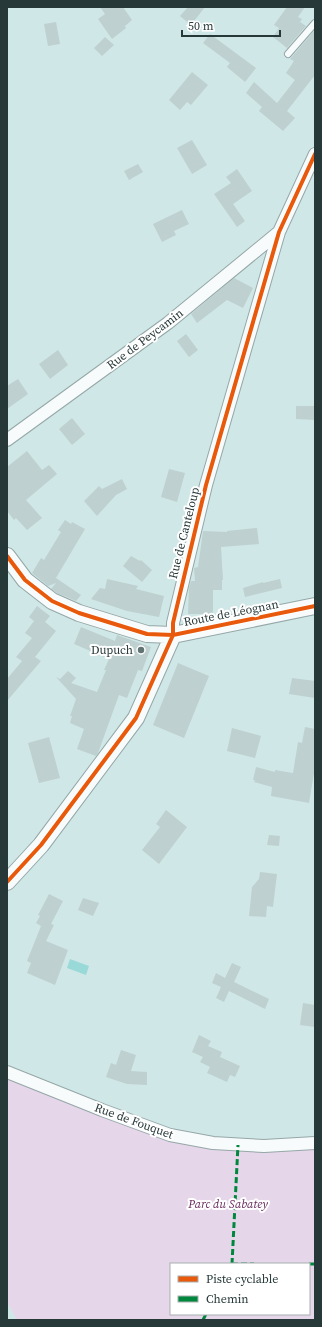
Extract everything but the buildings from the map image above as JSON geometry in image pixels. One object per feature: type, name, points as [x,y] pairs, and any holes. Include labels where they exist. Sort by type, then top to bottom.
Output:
[{"type":"street","name":"Rue de Canteloup","points":[[7,882],[41,845],[136,718],[164,658],[173,635],[173,623],[206,485],[279,232],[315,154]]},
{"type":"street","name":"Rue de Peycamin","points":[[7,440],[168,323],[279,232]]},
{"type":"street","name":"Route de Léognan","points":[[7,556],[25,580],[52,601],[79,613],[146,634],[173,635],[315,606]]},
{"type":"street","name":"Rue de Fouquet","points":[[7,1072],[170,1135],[213,1143],[264,1146],[315,1143]]},
{"type":"lane","points":[[288,54],[315,23]]},
{"type":"green space","name":"Parc du Sabatey","points":[[7,1072],[102,1110],[213,1143],[315,1143],[315,1320],[17,1320],[9,1305],[7,1305]]},
{"type":"water","points":[[70,959],[89,966],[86,975],[67,968]]},
{"type":"marked path","points":[[232,1263],[238,1145]]},
{"type":"marked path","points":[[310,1264],[315,1264]]},
{"type":"marked path","points":[[203,1320],[206,1315]]},
{"type":"cycle path","points":[[7,882],[41,845],[136,718],[173,635],[173,623],[206,485],[279,232],[315,154]]},
{"type":"cycle path","points":[[7,556],[25,580],[52,601],[79,613],[147,634],[173,635],[315,606]]},
{"type":"place","name":"Dupuch","points":[[141,650]]}]
